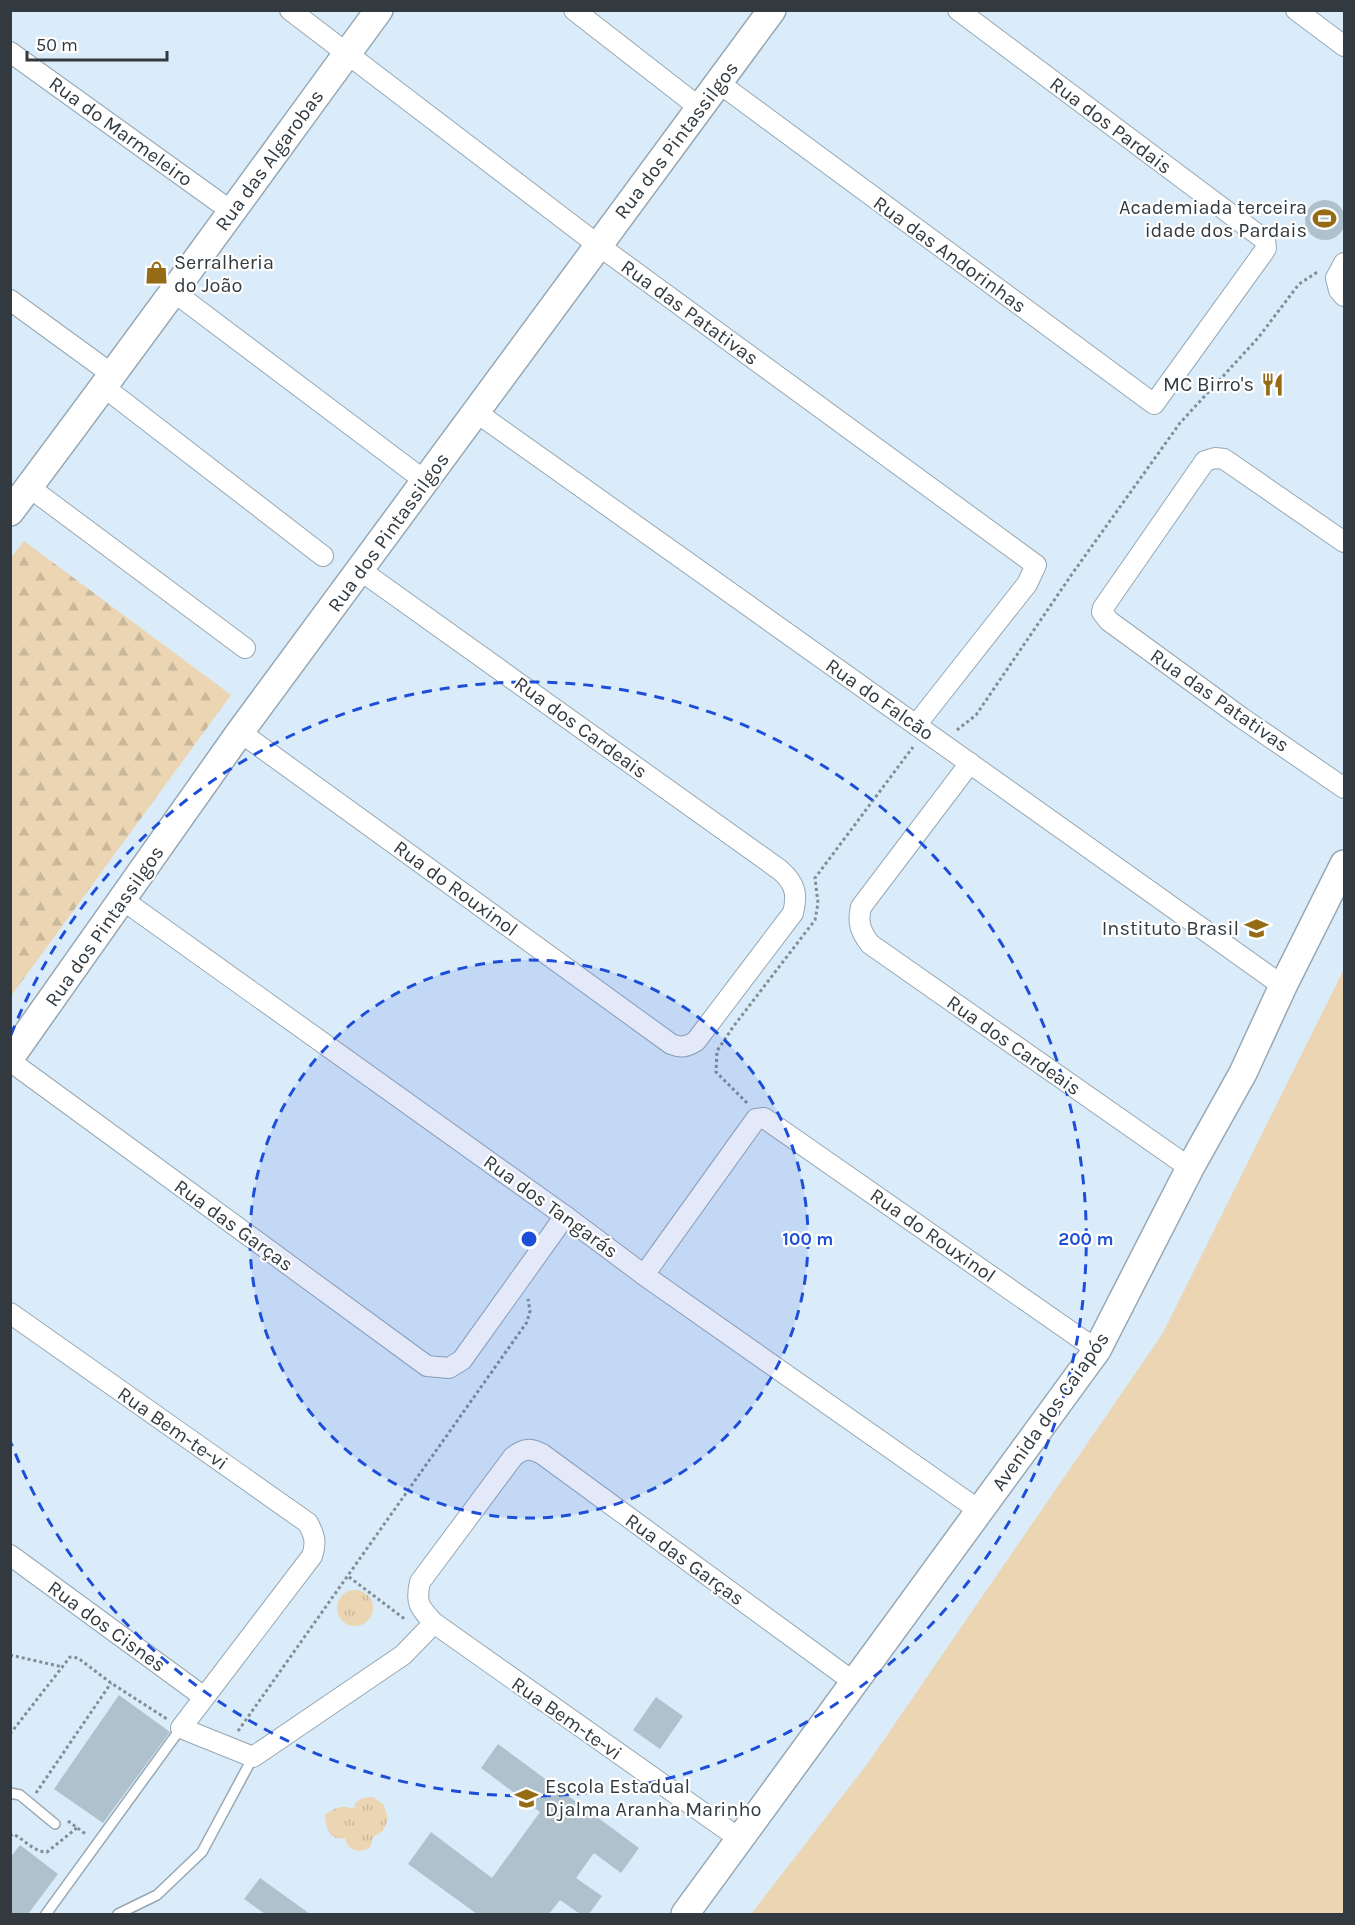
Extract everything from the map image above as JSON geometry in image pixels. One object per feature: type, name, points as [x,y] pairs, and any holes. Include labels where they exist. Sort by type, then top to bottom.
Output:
[{"type":"street","name":"Rua das Patativas","points":[[290,10],[598,245],[1036,565],[1027,584],[921,735]]},
{"type":"street","name":"Rua das Algarobas","points":[[10,512],[109,381],[380,10]]},
{"type":"street","points":[[574,10],[700,108]]},
{"type":"street","name":"Rua dos Pintassilgos","points":[[10,1059],[240,732],[771,10]]},
{"type":"street","name":"Rua dos Pardais","points":[[958,10],[1264,239],[1266,244],[1263,253],[1174,377]]},
{"type":"street","points":[[1296,10],[1344,46]]},
{"type":"street","name":"Rua do Marmeleiro","points":[[10,52],[231,211]]},
{"type":"street","name":"Rua das Andorinhas","points":[[719,83],[1147,400],[1154,404],[1174,377]]},
{"type":"street","points":[[1341,269],[1337,286],[1344,296]]},
{"type":"street","points":[[174,291],[425,481]]},
{"type":"street","points":[[10,300],[323,556]]},
{"type":"street","name":"Rua do Falcão","points":[[476,412],[921,735],[970,763],[1283,986]]},
{"type":"street","name":"Rua das Patativas","points":[[1344,542],[1224,459],[1215,458],[1206,461],[1103,608],[1103,614],[1109,621],[1242,718],[1344,788]]},
{"type":"street","points":[[29,487],[245,648]]},
{"type":"street","name":"Rua dos Cardeais","points":[[360,570],[790,879],[796,891],[793,913],[696,1041],[680,1048],[671,1044]]},
{"type":"street","name":"Rua do Rouxinol","points":[[240,732],[671,1044]]},
{"type":"street","name":"Rua dos Cardeais","points":[[970,763],[861,907],[858,918],[861,932],[870,944],[1190,1168]]},
{"type":"street","name":"Avenida dos Caiapós","points":[[685,1914],[1097,1350],[1190,1168],[1243,1073],[1283,986],[1344,864]]},
{"type":"street","name":"Rua dos Tangarás","points":[[123,900],[566,1216],[644,1275],[980,1511]]},
{"type":"street","name":"Rua das Garças","points":[[10,1059],[427,1366],[449,1368],[462,1360],[519,1281]]},
{"type":"street","name":"Rua do Rouxinol","points":[[644,1275],[756,1119],[764,1118],[1097,1350]]},
{"type":"street","points":[[519,1281],[566,1216]]},
{"type":"street","name":"Rua Bem-te-vi","points":[[10,1313],[308,1523],[316,1544],[312,1556],[204,1697]]},
{"type":"street","name":"Rua das Garças","points":[[420,1582],[513,1457],[521,1450],[531,1449],[542,1454],[855,1683]]},
{"type":"street","name":"Rua dos Cisnes","points":[[10,1555],[204,1697]]},
{"type":"street","name":"Rua Bem-te-vi","points":[[420,1582],[417,1594],[418,1606],[429,1628],[740,1839]]},
{"type":"street","points":[[204,1697],[181,1728],[253,1757],[403,1655],[429,1628]]},
{"type":"lane","points":[[46,1914],[181,1728]]},
{"type":"lane","points":[[118,1914],[157,1895],[202,1852],[253,1757]]},
{"type":"lane","points":[[10,1793],[20,1795],[55,1824]]},
{"type":"path","points":[[747,1110],[749,1106],[746,1100],[716,1072],[717,1051],[815,920],[818,903],[815,878],[921,735],[960,728],[976,715],[1072,574],[1180,423],[1258,338],[1299,284],[1317,272],[1341,269]]},
{"type":"path","points":[[232,1734],[240,1730],[527,1322],[530,1311],[529,1299],[519,1281]]},
{"type":"path","points":[[349,1577],[429,1628]]},
{"type":"path","points":[[10,1655],[63,1667]]},
{"type":"path","points":[[10,1734],[70,1657],[78,1658],[111,1683],[181,1728]]},
{"type":"path","points":[[29,1803],[111,1683]]},
{"type":"path","points":[[55,1824],[63,1820],[78,1827],[98,1843]]},
{"type":"path","points":[[10,1836],[13,1834],[34,1848],[47,1852],[78,1827]]},
{"type":"green space","points":[[24,541],[231,695],[11,996],[10,559]]},
{"type":"green space","points":[[1344,969],[1344,1914],[751,1914],[868,1763],[1163,1333]]},
{"type":"green space","points":[[355,1590],[368,1595],[373,1608],[368,1621],[355,1626],[342,1621],[337,1608],[342,1595]]},
{"type":"green space","points":[[373,1797],[384,1805],[388,1819],[383,1831],[373,1837],[370,1848],[362,1851],[351,1849],[345,1838],[335,1838],[329,1832],[325,1815],[339,1808],[354,1809],[355,1803],[363,1798]]},
{"type":"building","name":"Academiada terceira idade dos Pardais","points":[[1325,200],[1339,206],[1345,220],[1339,234],[1325,240],[1311,234],[1305,220],[1311,206]]},
{"type":"building","points":[[119,1695],[170,1732],[103,1823],[54,1789]]},
{"type":"building","points":[[656,1697],[683,1716],[660,1749],[633,1730]]},
{"type":"building","points":[[498,1744],[639,1848],[621,1873],[594,1853],[576,1878],[602,1896],[589,1914],[580,1914],[560,1900],[549,1914],[477,1914],[408,1864],[431,1832],[492,1878],[540,1812],[481,1768]]},
{"type":"building","points":[[20,1845],[58,1874],[28,1914],[10,1914],[10,1858]]},
{"type":"building","points":[[260,1878],[310,1914],[265,1914],[244,1899]]},
{"type":"place","name":"Academiada terceira idade dos Pardais","points":[[1325,218]]},
{"type":"place","name":"Serralheria do João","points":[[156,273]]},
{"type":"place","name":"MC Birro's","points":[[1272,384]]},
{"type":"place","name":"Instituto Brasil","points":[[1257,928]]},
{"type":"place","name":"Escola Estadual Djalma Aranha Marinho","points":[[527,1798]]}]
